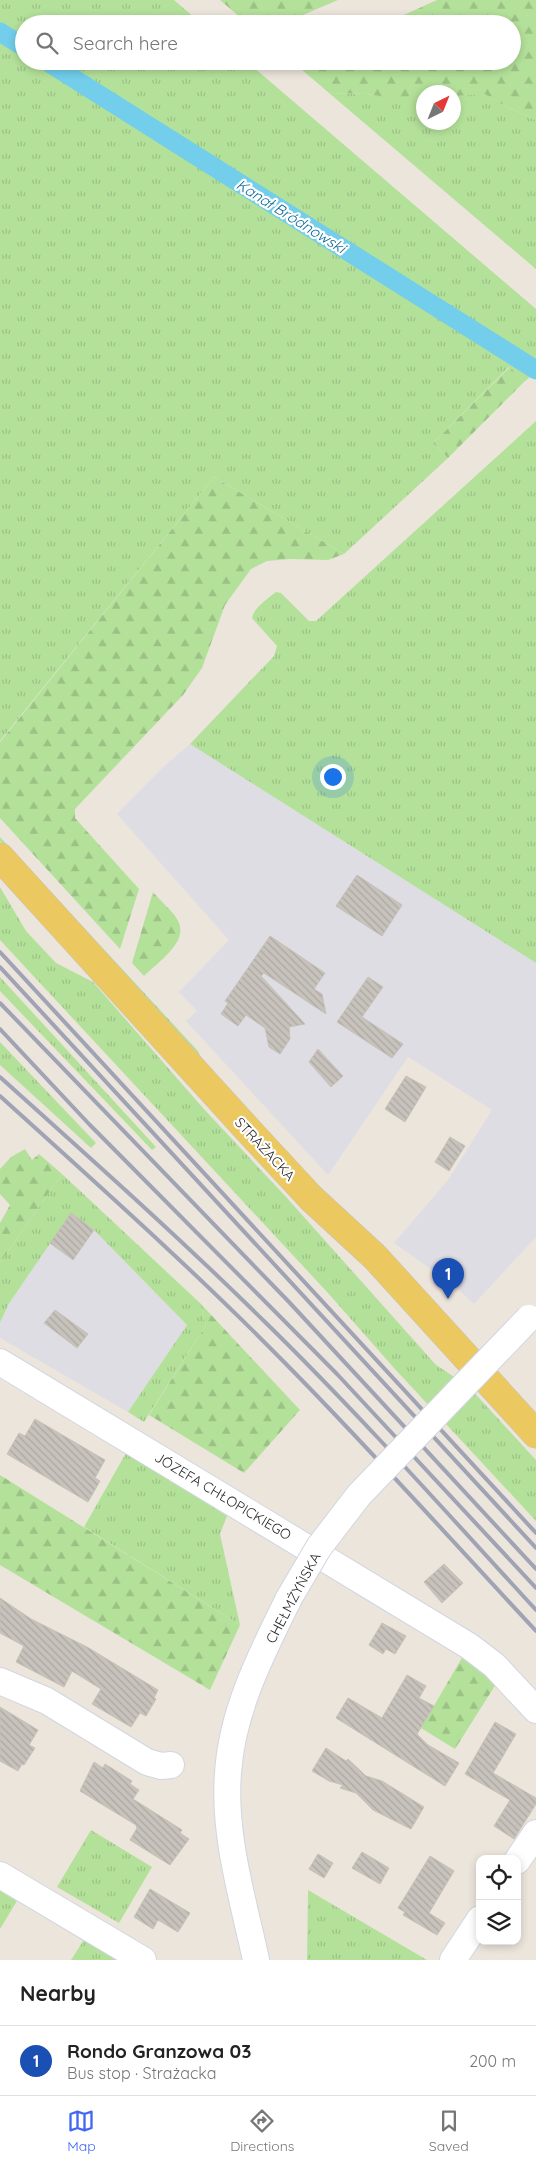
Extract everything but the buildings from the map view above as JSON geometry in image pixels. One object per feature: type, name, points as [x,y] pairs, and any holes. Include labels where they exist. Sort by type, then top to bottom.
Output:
[{"type":"main road","name":"STRAŻACKA","points":[[0,857],[311,1198],[375,1257],[533,1425]]},
{"type":"street","name":"CHEŁMŻYŃSKA","points":[[256,1960],[231,1840],[228,1809],[228,1773],[231,1747],[240,1708],[289,1598],[326,1537],[359,1495],[533,1314]]},
{"type":"street","name":"JÓZEFA CHŁOPICKIEGO","points":[[0,1362],[470,1646],[494,1665],[536,1710]]},
{"type":"street","points":[[0,1681],[47,1701],[147,1762],[161,1766],[171,1765]]},
{"type":"street","points":[[521,1856],[536,1833]]},
{"type":"street","points":[[0,1875],[143,1960]]},
{"type":"street","points":[[453,1960],[476,1925]]},
{"type":"shaded area","points":[[190,744],[536,963],[536,1237],[474,1304],[456,1287],[394,1243],[448,1180],[492,1110],[408,1057],[328,1175],[186,1021],[197,1011],[179,992],[229,940],[117,814],[162,768]]},
{"type":"shaded area","points":[[71,1213],[94,1230],[187,1325],[128,1412],[0,1338],[0,1323],[8,1305]]},
{"type":"green space","points":[[0,0],[174,0],[192,15],[15,15],[15,70],[257,70],[536,309],[536,372],[524,382],[509,367],[433,443],[448,458],[344,554],[214,477],[0,741]]},
{"type":"green space","points":[[220,0],[338,0],[303,15],[238,15]]},
{"type":"green space","points":[[437,0],[536,0],[536,120],[507,107],[485,94],[461,96],[461,85],[416,85],[416,102],[367,94],[329,93],[302,70],[521,70],[521,15],[404,15]]},
{"type":"green space","points":[[329,93],[367,94],[416,100],[416,130],[461,130],[461,95],[485,93],[507,107],[536,120],[536,269]]},
{"type":"green space","points":[[510,367],[524,382],[448,458],[433,443]]},
{"type":"green space","points":[[536,421],[536,963],[190,744],[274,656],[277,646],[252,618],[255,611],[262,604],[276,592],[281,593],[309,621],[316,621]]},
{"type":"green space","points":[[214,477],[344,554],[328,560],[290,559],[267,561],[251,569],[225,605],[202,668],[183,695],[75,809],[75,818],[139,889],[120,949],[0,818],[0,742]]},
{"type":"green space","points":[[0,837],[198,1051],[205,1066],[0,841]]},
{"type":"green space","points":[[0,887],[26,931],[56,963],[93,982],[203,1108],[287,1198],[436,1365],[468,1386],[536,1460],[536,1521],[394,1368],[328,1293],[0,940]]},
{"type":"green space","points":[[153,892],[177,919],[180,935],[164,958],[144,976],[132,963]]},
{"type":"green space","points":[[0,977],[156,1147],[152,1150],[0,991]]},
{"type":"green space","points":[[0,1042],[96,1143],[91,1148],[0,1065]]},
{"type":"green space","points":[[25,1149],[32,1160],[39,1154],[62,1174],[0,1263],[0,1223],[10,1205],[0,1194],[0,1169],[11,1157]]},
{"type":"green space","points":[[62,1174],[200,1303],[206,1325],[144,1422],[128,1412],[187,1325],[94,1230],[71,1213],[8,1305],[0,1323],[0,1263]]},
{"type":"green space","points":[[200,1303],[300,1410],[244,1473],[149,1415],[206,1325]]},
{"type":"green space","points":[[126,1453],[227,1516],[220,1534],[240,1625],[84,1527]]},
{"type":"green space","points":[[0,1475],[240,1625],[210,1690],[0,1565]]},
{"type":"green space","points":[[463,1656],[496,1684],[455,1749],[421,1728]]},
{"type":"green space","points":[[91,1830],[152,1867],[119,1923],[57,1887]]},
{"type":"green space","points":[[0,1884],[20,1896],[0,1929]]},
{"type":"green space","points":[[308,1890],[427,1960],[307,1960]]},
{"type":"green space","points":[[87,1935],[129,1960],[71,1960]]},
{"type":"waterway","name":"Kanał Bródnowski","points":[[0,32],[15,41]]},
{"type":"waterway","name":"Kanał Bródnowski","points":[[60,70],[536,370]]},
{"type":"railway","points":[[0,952],[536,1533]]},
{"type":"railway","points":[[0,967],[536,1548]]},
{"type":"railway","points":[[0,1003],[289,1302],[536,1569]]},
{"type":"railway","points":[[0,1029],[89,1124],[337,1374],[536,1588]]},
{"type":"railway","points":[[0,1077],[233,1290],[369,1428],[536,1610]]},
{"type":"railway","points":[[0,1096],[145,1228],[252,1329],[350,1430],[536,1631]]},
{"type":"place","name":"Rondo Granzowa 03","points":[[448,1299]]}]
